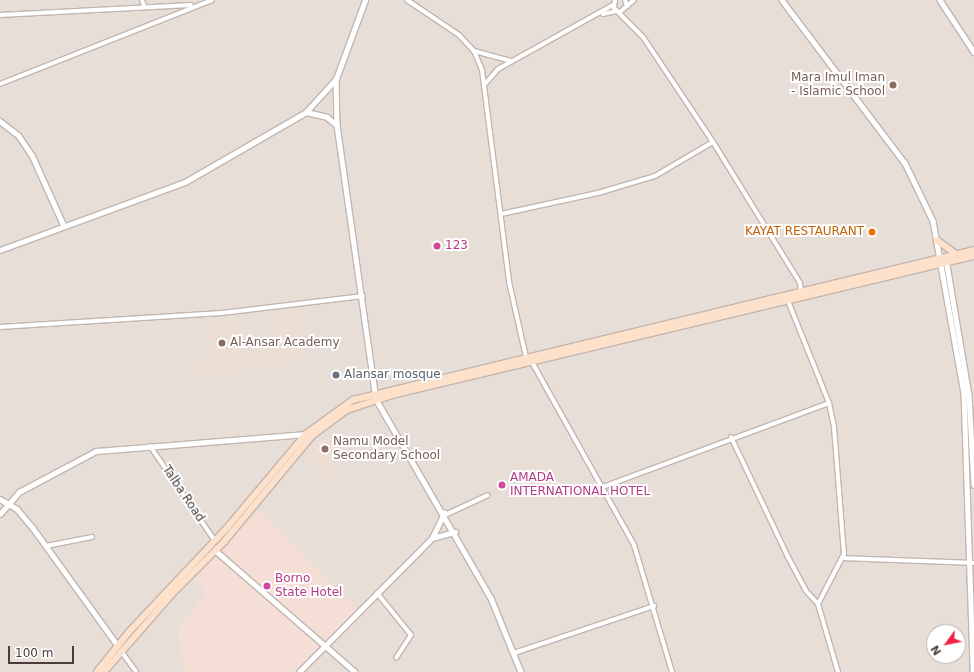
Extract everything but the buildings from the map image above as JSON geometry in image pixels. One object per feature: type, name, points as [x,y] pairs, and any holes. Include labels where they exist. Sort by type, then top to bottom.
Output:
[{"type":"main road","points":[[937,240],[956,254]]},
{"type":"main road","points":[[97,672],[216,551],[328,422],[375,396],[533,364],[788,301],[974,250]]},
{"type":"main road","points":[[104,672],[119,649],[215,541],[306,434],[338,408],[375,396],[526,357],[943,259],[974,256]]},
{"type":"street","points":[[142,0],[144,6]]},
{"type":"street","points":[[0,84],[194,5],[212,0]]},
{"type":"street","points":[[365,0],[336,79],[336,125],[363,296],[375,396],[455,532],[491,598],[521,672]]},
{"type":"street","points":[[407,0],[459,35],[474,51],[485,84],[509,282],[526,357]]},
{"type":"street","points":[[625,0],[631,22],[713,142],[800,282],[801,293]]},
{"type":"street","points":[[485,84],[512,61],[601,15],[618,12],[626,8],[634,0]]},
{"type":"street","points":[[782,0],[905,163],[927,206],[943,259],[970,418],[974,485]]},
{"type":"street","points":[[940,0],[974,52]]},
{"type":"street","points":[[601,15],[613,2],[618,12],[631,22]]},
{"type":"street","points":[[0,15],[144,6],[194,5]]},
{"type":"street","points":[[474,51],[512,61]]},
{"type":"street","points":[[0,250],[185,182],[306,112],[336,79]]},
{"type":"street","points":[[306,112],[327,117],[336,125]]},
{"type":"street","points":[[0,120],[19,136],[32,155],[64,226]]},
{"type":"street","points":[[501,214],[598,193],[654,176],[713,142]]},
{"type":"street","points":[[0,327],[227,313],[363,296]]},
{"type":"street","points":[[788,301],[829,403],[840,471],[843,558],[818,604]]},
{"type":"street","points":[[533,364],[634,545],[654,606],[672,672]]},
{"type":"street","points":[[603,487],[731,437],[829,403]]},
{"type":"street","points":[[970,418],[973,672]]},
{"type":"street","points":[[0,514],[7,503],[85,456],[150,446],[306,434]]},
{"type":"street","points":[[731,437],[788,557],[806,591],[818,604],[838,672]]},
{"type":"street","name":"Talba Road","points":[[150,446],[215,541]]},
{"type":"street","points":[[299,672],[324,645],[432,538],[444,514],[488,495]]},
{"type":"street","points":[[0,500],[17,509],[46,546],[136,672]]},
{"type":"street","points":[[432,538],[455,532]]},
{"type":"street","points":[[46,546],[92,538]]},
{"type":"street","points":[[216,551],[355,672]]},
{"type":"street","points":[[843,558],[972,563]]},
{"type":"street","points":[[377,593],[411,635],[396,658]]},
{"type":"street","points":[[514,653],[654,606]]},
{"type":"shaded area","points":[[0,0],[974,0],[974,672],[0,672]]},
{"type":"shaded area","name":"Al-Ansar Academy","points":[[296,310],[304,362],[199,376],[196,361],[202,361],[203,324],[239,320],[245,358],[267,354],[266,344],[274,341],[268,313]]},
{"type":"shaded area","name":"Namu Model Secondary School","points":[[335,430],[343,440],[328,458],[340,473],[327,481],[308,456]]},
{"type":"shaded area","name":"Borno State Hotel","points":[[259,510],[357,609],[296,672],[185,672],[177,629],[207,594],[193,579]]},
{"type":"place","name":"Mara Imul Iman - Islamic School","points":[[893,85]]},
{"type":"place","name":"KAYAT RESTAURANT","points":[[872,232]]},
{"type":"place","name":"123","points":[[437,246]]},
{"type":"place","name":"Al-Ansar Academy","points":[[222,343]]},
{"type":"place","name":"Alansar mosque","points":[[336,375]]},
{"type":"place","name":"Namu Model Secondary School","points":[[325,449]]},
{"type":"place","name":"AMADA INTERNATIONAL HOTEL","points":[[502,485]]},
{"type":"place","name":"Borno State Hotel","points":[[267,586]]}]
